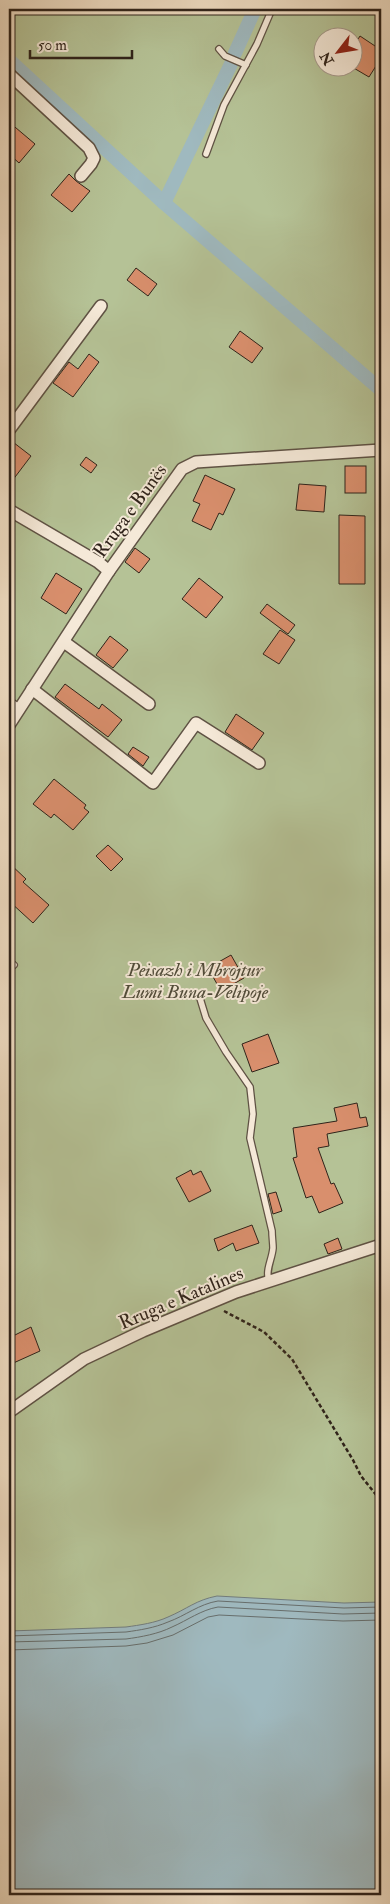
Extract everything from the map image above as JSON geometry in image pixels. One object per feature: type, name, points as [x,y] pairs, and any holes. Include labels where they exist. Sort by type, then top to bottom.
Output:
[{"type":"street","points":[[9,74],[89,148],[94,158],[81,176]]},
{"type":"street","points":[[9,430],[101,306]]},
{"type":"street","name":"Rruga e Bunës","points":[[9,725],[109,571],[182,469],[196,462],[381,450]]},
{"type":"street","points":[[9,510],[98,562],[109,571]]},
{"type":"street","points":[[64,642],[149,704]]},
{"type":"street","points":[[32,689],[153,783],[196,723],[259,763]]},
{"type":"street","name":"Rruga e Katalines","points":[[10,1409],[84,1359],[143,1331],[236,1292],[381,1245]]},
{"type":"lane","points":[[206,154],[224,105],[257,44],[272,9]]},
{"type":"lane","points":[[219,49],[225,56],[246,64]]},
{"type":"lane","points":[[9,700],[20,708]]},
{"type":"lane","points":[[199,995],[206,1018],[250,1087],[253,1107],[250,1138],[272,1232],[273,1247],[268,1268],[269,1281]]},
{"type":"path","points":[[210,1303],[264,1332],[292,1359],[361,1476],[381,1502]]},
{"type":"green space","name":"Peisazh i Mbrojtur Lumi Buna-Velipoje","points":[[9,9],[381,9],[381,1895],[9,1895]]},
{"type":"water","points":[[217,1596],[344,1603],[381,1602],[381,1895],[9,1895],[9,1631],[142,1625],[163,1619],[197,1602]]},
{"type":"building","points":[[362,37],[381,50],[381,58],[369,77],[362,73]]},
{"type":"building","points":[[9,122],[35,144],[19,163],[9,154]]},
{"type":"building","points":[[69,174],[90,191],[72,212],[51,195]]},
{"type":"building","points":[[136,268],[157,284],[148,296],[127,280]]},
{"type":"building","points":[[240,331],[263,348],[252,363],[229,347]]},
{"type":"building","points":[[89,354],[99,362],[73,397],[53,383],[69,362],[78,369]]},
{"type":"building","points":[[9,439],[31,456],[9,485]]},
{"type":"building","points":[[86,457],[97,465],[91,473],[80,465]]},
{"type":"building","points":[[345,466],[366,466],[366,493],[345,493]]},
{"type":"building","points":[[205,475],[235,489],[223,515],[219,513],[211,530],[192,521],[200,504],[193,501]]},
{"type":"building","points":[[299,484],[326,486],[324,512],[296,510]]},
{"type":"building","points":[[339,515],[365,516],[365,584],[339,584]]},
{"type":"building","points":[[135,548],[150,559],[139,573],[125,562]]},
{"type":"building","points":[[56,573],[82,589],[66,614],[41,598]]},
{"type":"building","points":[[199,578],[223,597],[206,618],[182,599]]},
{"type":"building","points":[[267,604],[295,625],[288,634],[260,613]]},
{"type":"building","points":[[280,630],[295,640],[279,664],[263,654]]},
{"type":"building","points":[[110,636],[128,650],[113,668],[96,655]]},
{"type":"building","points":[[65,684],[99,709],[102,704],[122,720],[108,737],[55,697]]},
{"type":"building","points":[[236,714],[264,733],[252,750],[225,732]]},
{"type":"building","points":[[133,747],[149,757],[143,766],[128,754]]},
{"type":"building","points":[[54,779],[86,805],[84,808],[89,812],[73,830],[54,814],[51,818],[33,804]]},
{"type":"building","points":[[108,845],[123,859],[111,871],[96,856]]},
{"type":"building","points":[[9,863],[26,879],[23,882],[49,905],[33,923],[9,901]]},
{"type":"building","points":[[231,955],[244,978],[221,991],[208,968]]},
{"type":"building","points":[[268,1034],[279,1063],[252,1072],[242,1044]]},
{"type":"building","points":[[357,1103],[360,1118],[366,1117],[368,1126],[327,1134],[329,1146],[318,1148],[331,1184],[334,1183],[343,1203],[319,1213],[312,1196],[306,1198],[293,1158],[297,1157],[293,1128],[337,1121],[334,1108]]},
{"type":"building","points":[[191,1170],[193,1175],[201,1171],[211,1191],[189,1202],[176,1178]]},
{"type":"building","points":[[276,1192],[282,1211],[273,1214],[268,1194]]},
{"type":"building","points":[[252,1225],[259,1243],[236,1251],[233,1243],[218,1251],[214,1239]]},
{"type":"building","points":[[338,1238],[342,1249],[328,1254],[324,1244]]},
{"type":"building","points":[[31,1327],[40,1351],[9,1365],[9,1338]]},
{"type":"waterway","points":[[235,53],[255,9]]},
{"type":"waterway","points":[[9,60],[164,203],[381,390]]},
{"type":"waterway","points":[[164,203],[231,64]]}]
